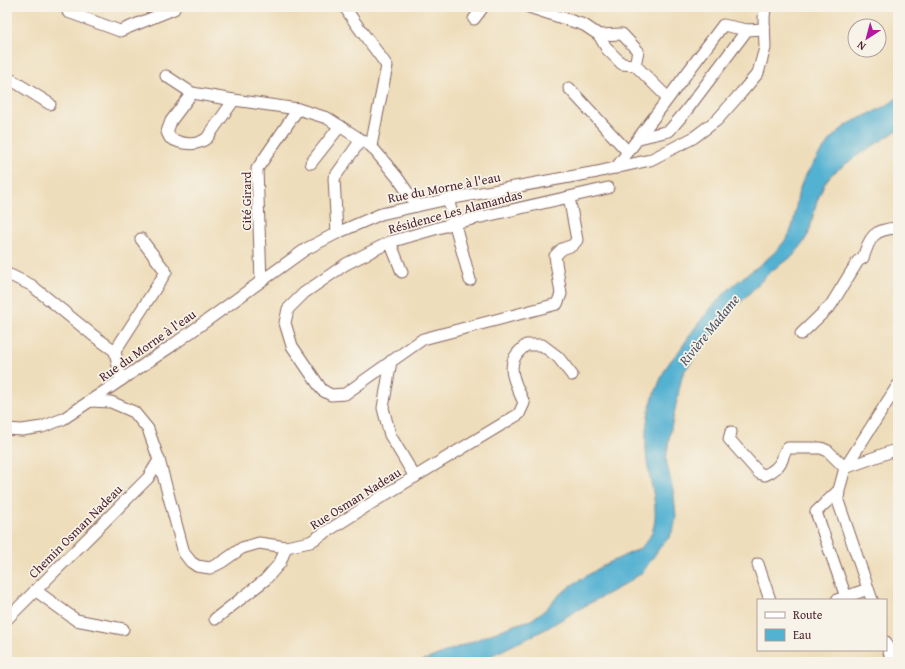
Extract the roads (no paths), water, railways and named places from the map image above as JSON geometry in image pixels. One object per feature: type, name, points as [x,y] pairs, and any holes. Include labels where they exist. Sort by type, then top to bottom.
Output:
[{"type":"street","points":[[67,7],[68,12],[120,31],[174,9]]},
{"type":"street","points":[[345,7],[351,18],[376,49],[387,66],[371,146]]},
{"type":"street","points":[[474,19],[483,7]]},
{"type":"street","points":[[529,7],[584,25],[599,34],[607,49],[622,64],[635,65],[668,98]]},
{"type":"street","name":"Rue du Morne à l'eau","points":[[90,401],[170,348],[306,249],[337,233],[381,214],[448,199],[616,168],[650,160],[693,138],[717,120],[758,73],[765,48],[765,7]]},
{"type":"street","points":[[616,168],[723,25],[747,30],[764,29]]},
{"type":"street","points":[[639,138],[669,131],[686,111],[747,30]]},
{"type":"street","points":[[599,34],[622,34],[638,51],[635,65]]},
{"type":"street","points":[[166,76],[192,93],[298,109],[327,118],[371,146],[397,177],[417,206]]},
{"type":"street","points":[[7,77],[50,104]]},
{"type":"street","points":[[569,88],[628,152]]},
{"type":"street","points":[[192,93],[171,122],[167,132],[170,138],[185,144],[203,142],[234,100]]},
{"type":"street","name":"Cité Girard","points":[[261,281],[258,169],[298,109]]},
{"type":"street","points":[[311,163],[340,126]]},
{"type":"street","points":[[337,233],[334,178],[361,140]]},
{"type":"street","name":"Résidence Les Alamandas","points":[[569,197],[577,240],[573,245],[562,249],[555,256],[561,294],[557,304],[423,339],[346,394],[332,395],[322,390],[292,346],[285,323],[288,309],[304,293],[346,264],[390,242],[455,223],[608,188]]},
{"type":"street","points":[[448,199],[470,280]]},
{"type":"street","points":[[800,334],[818,319],[831,304],[858,261],[863,258],[870,239],[887,228],[898,228]]},
{"type":"street","points":[[121,380],[115,350],[166,272],[141,239]]},
{"type":"street","points":[[390,242],[402,272]]},
{"type":"street","points":[[7,275],[31,285],[94,336],[115,350]]},
{"type":"street","name":"Rue Osman Nadeau","points":[[90,401],[111,402],[134,412],[148,428],[159,460],[184,553],[191,562],[197,566],[210,568],[222,562],[242,548],[258,543],[286,547],[310,542],[519,414],[524,403],[512,373],[513,361],[516,354],[526,345],[542,345],[558,357],[572,375]]},
{"type":"street","points":[[391,361],[383,408],[390,435],[414,477]]},
{"type":"street","points":[[839,490],[816,512],[841,598],[870,595],[838,501],[839,490],[846,468],[898,386]]},
{"type":"street","points":[[7,429],[22,430],[42,428],[63,419],[90,401]]},
{"type":"street","points":[[730,432],[729,439],[759,473],[765,475],[772,472],[782,460],[784,451],[788,448],[821,448],[828,450],[846,468]]},
{"type":"street","points":[[846,468],[898,449]]},
{"type":"street","name":"Chemin Osman Nadeau","points":[[7,619],[148,478],[159,460]]},
{"type":"street","points":[[215,619],[265,580],[280,563],[286,547]]},
{"type":"street","points":[[758,564],[770,599]]},
{"type":"street","points":[[35,590],[76,620],[123,629]]},
{"type":"street","points":[[887,645],[892,662]]},
{"type":"water","name":"Rivière Madame","points":[[898,97],[898,130],[855,157],[831,175],[824,184],[816,204],[809,233],[802,245],[793,256],[771,271],[731,312],[682,376],[666,460],[674,495],[676,516],[674,528],[669,538],[663,543],[642,573],[544,630],[478,662],[420,662],[514,625],[531,620],[545,610],[558,596],[572,585],[604,565],[639,549],[648,540],[653,530],[655,508],[646,453],[646,426],[652,401],[667,366],[701,320],[733,285],[766,260],[787,238],[793,223],[798,195],[804,179],[820,153],[838,132],[852,122],[884,107]]}]
